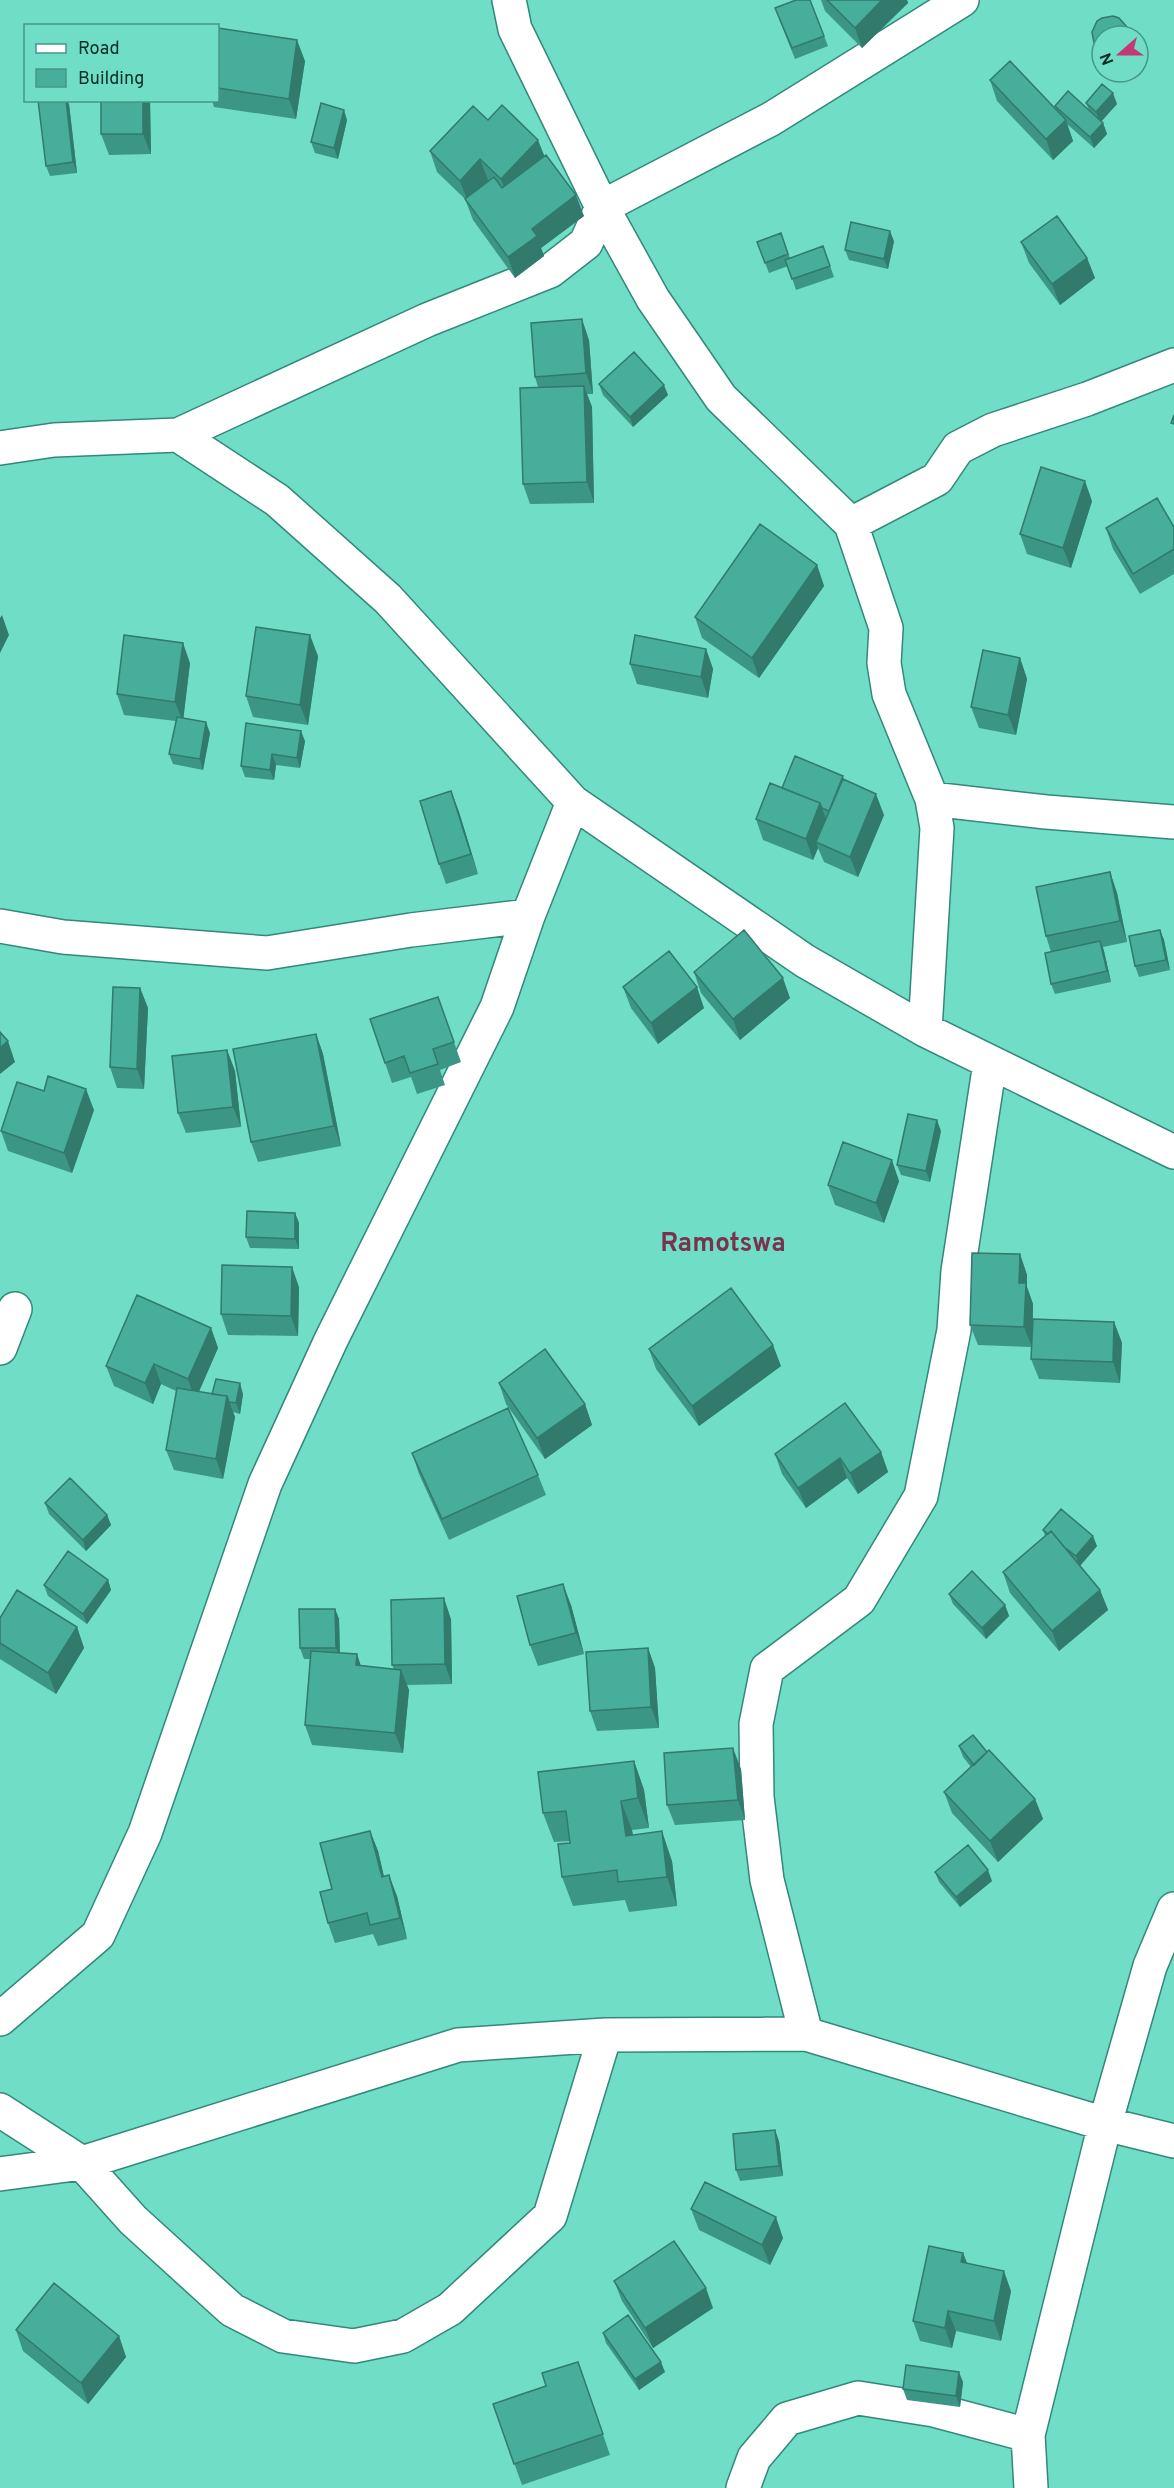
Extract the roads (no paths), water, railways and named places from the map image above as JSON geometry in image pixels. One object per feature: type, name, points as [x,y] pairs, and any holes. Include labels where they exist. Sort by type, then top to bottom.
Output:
[{"type":"street","points":[[509,0],[514,29],[602,207],[653,299],[721,398],[851,524],[885,628],[884,663],[889,694],[932,799],[937,828],[925,1030]]},
{"type":"street","points":[[0,448],[54,440],[178,435],[427,320],[550,271],[586,243],[602,207],[771,119],[962,0]]},
{"type":"street","points":[[851,524],[937,479],[958,448],[993,430],[1088,399],[1174,365]]},
{"type":"street","points":[[178,435],[277,500],[388,599],[573,802],[805,961],[925,1030],[1174,1152]]},
{"type":"street","points":[[932,799],[1046,812],[1174,822]]},
{"type":"street","points":[[0,2019],[98,1935],[145,1833],[265,1484],[331,1340],[497,1007],[528,916],[573,802]]},
{"type":"street","points":[[0,926],[63,937],[267,953],[411,930],[528,916]]},
{"type":"street","points":[[806,2034],[767,1881],[757,1797],[756,1724],[767,1669],[859,1600],[921,1496],[954,1330],[958,1271],[990,1063]]},
{"type":"street","points":[[0,1348],[15,1309]]},
{"type":"street","points":[[1031,2488],[1028,2435],[1105,2124],[1150,1966],[1174,1909]]},
{"type":"street","points":[[0,2175],[82,2163],[458,2044],[605,2035],[806,2034],[1105,2124],[1174,2141]]},
{"type":"street","points":[[0,2110],[82,2163],[133,2220],[232,2310],[283,2336],[354,2346],[403,2336],[450,2309],[550,2216],[605,2035]]},
{"type":"street","points":[[743,2488],[754,2458],[788,2419],[858,2398],[934,2410],[1028,2435]]},
{"type":"district","name":"Ramotswa","points":[[723,1244]]}]
